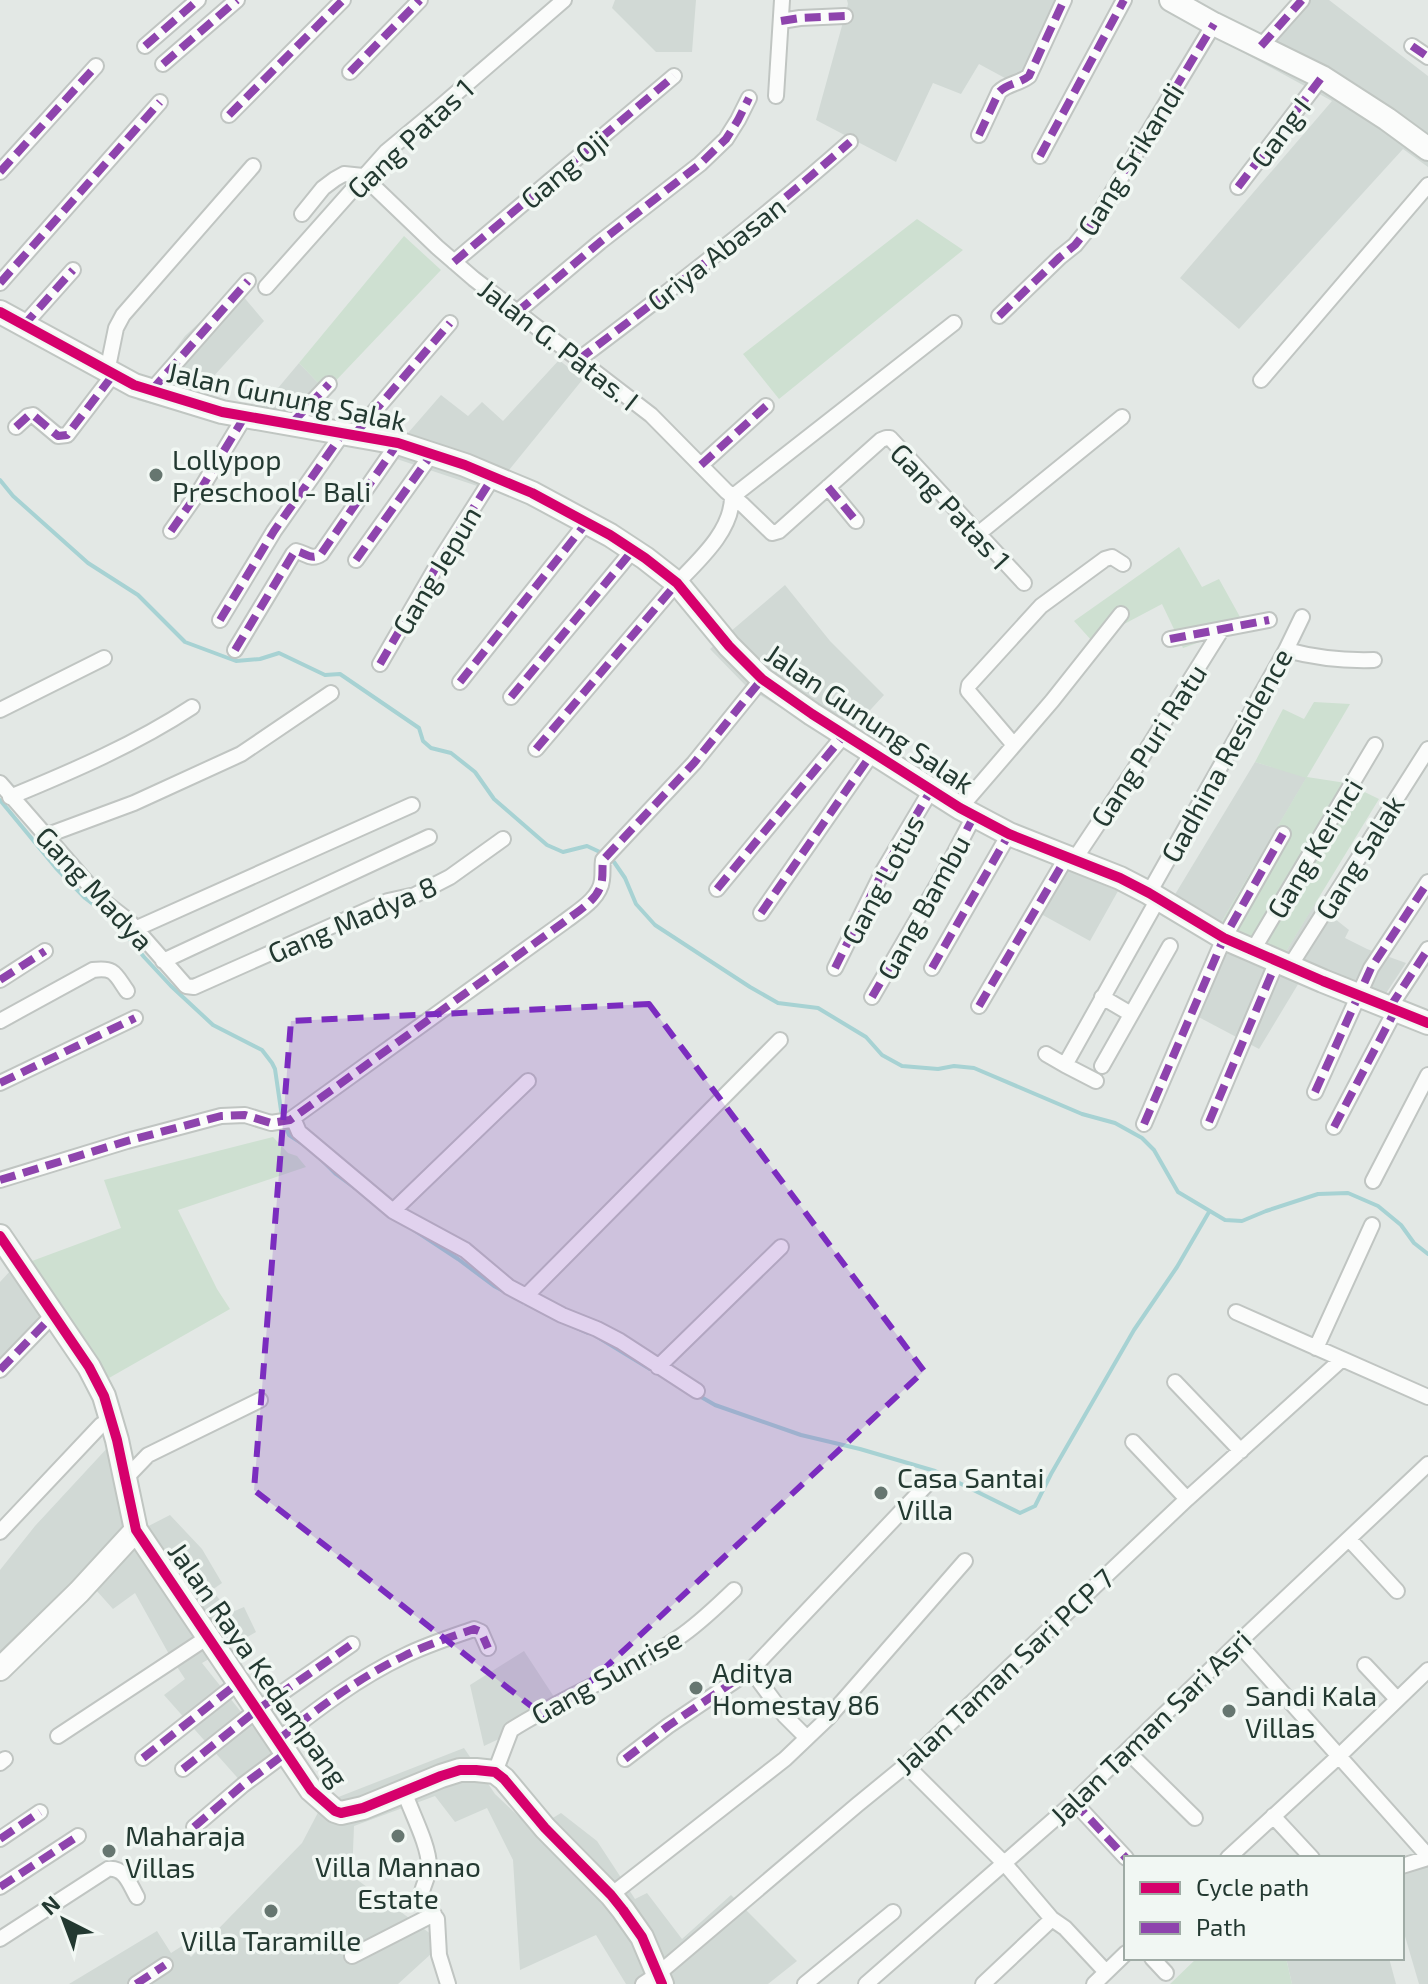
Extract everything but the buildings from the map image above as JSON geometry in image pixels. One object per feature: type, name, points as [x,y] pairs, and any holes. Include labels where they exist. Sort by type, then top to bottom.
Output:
[{"type":"street","points":[[145,46],[198,0]]},
{"type":"street","points":[[163,64],[237,0]]},
{"type":"street","points":[[229,115],[343,0]]},
{"type":"street","points":[[350,72],[420,0]]},
{"type":"street","name":"Gang Patas 1","points":[[266,287],[363,176],[397,143],[564,0]]},
{"type":"street","points":[[776,96],[782,0]]},
{"type":"street","points":[[979,135],[999,92],[1029,76],[1064,0]]},
{"type":"street","points":[[1040,156],[1124,0]]},
{"type":"street","points":[[1171,0],[1322,77],[1428,149]]},
{"type":"street","points":[[1261,46],[1302,0]]},
{"type":"street","points":[[781,21],[845,16]]},
{"type":"street","name":"Gang Srikandi","points":[[999,316],[1075,245],[1096,219],[1214,24]]},
{"type":"street","points":[[1412,46],[1428,57]]},
{"type":"street","points":[[0,172],[96,66]]},
{"type":"street","name":"Gang Oji","points":[[454,262],[674,76]]},
{"type":"street","name":"Gang I","points":[[1238,187],[1322,77]]},
{"type":"street","points":[[517,312],[700,164],[726,139],[749,98]]},
{"type":"street","points":[[0,283],[160,102]]},
{"type":"street","name":"Griya Abasan","points":[[578,360],[698,269],[850,142]]},
{"type":"street","points":[[16,427],[33,415],[58,436],[67,435],[110,374],[116,328],[123,315],[253,166]]},
{"type":"street","points":[[302,214],[323,188],[335,179],[344,174],[363,176]]},
{"type":"street","name":"Jalan G. Patas. I","points":[[363,176],[454,262],[651,415],[732,497]]},
{"type":"street","points":[[1261,380],[1428,185]]},
{"type":"street","points":[[23,326],[73,270]]},
{"type":"street","points":[[151,391],[248,281]]},
{"type":"street","name":"Jalan Gunung Salak","points":[[0,312],[110,374],[151,391],[209,409],[398,443],[513,483],[633,550],[677,583],[736,654],[762,679],[967,812],[1009,834],[1120,878],[1224,938],[1428,1023]]},
{"type":"street","points":[[220,620],[274,531],[349,434],[450,323]]},
{"type":"street","points":[[536,749],[701,558],[731,511],[732,497],[954,323]]},
{"type":"street","points":[[292,423],[329,384]]},
{"type":"street","points":[[701,465],[766,406]]},
{"type":"street","points":[[171,531],[245,416]]},
{"type":"street","points":[[978,534],[1122,417]]},
{"type":"street","name":"Gang Patas 1","points":[[732,497],[773,534],[881,440],[890,438],[1024,583]]},
{"type":"street","points":[[235,650],[293,554],[296,551],[317,558],[321,554],[398,443]]},
{"type":"street","points":[[356,560],[431,455]]},
{"type":"street","name":"Gang Jepun","points":[[380,664],[493,477]]},
{"type":"street","points":[[828,487],[856,521]]},
{"type":"street","points":[[460,682],[587,522]]},
{"type":"street","points":[[511,697],[633,550]]},
{"type":"street","points":[[1014,745],[968,691],[969,685],[1046,601],[1105,559],[1112,557],[1123,564]]},
{"type":"street","name":"Gang Bambu","points":[[872,997],[943,875],[967,812],[1014,745],[1121,614]]},
{"type":"street","name":"Gadhina Residence","points":[[1065,1065],[1302,617]]},
{"type":"street","name":"Gang Puri Ratu","points":[[1170,639],[1269,620]]},
{"type":"street","name":"Gang Puri Ratu","points":[[979,1006],[1070,859],[1134,770],[1222,629]]},
{"type":"street","points":[[1286,650],[1344,661],[1374,660]]},
{"type":"street","points":[[0,710],[104,658]]},
{"type":"street","points":[[0,1180],[221,1116],[245,1115],[271,1123],[287,1120],[591,900],[599,891],[603,879],[603,860],[694,763],[762,679]]},
{"type":"street","points":[[45,836],[134,803],[241,754],[331,693]]},
{"type":"street","points":[[10,797],[132,742],[192,707]]},
{"type":"street","points":[[717,889],[845,734]]},
{"type":"street","name":"Gang Kerinci","points":[[1253,950],[1375,745]]},
{"type":"street","name":"Gang Salak","points":[[1283,964],[1428,749]]},
{"type":"street","points":[[761,913],[873,752]]},
{"type":"street","name":"Gang Madya","points":[[0,783],[102,900],[129,921],[186,986],[194,987]]},
{"type":"street","name":"Gang Lotus","points":[[835,968],[883,871],[931,790]]},
{"type":"street","points":[[135,929],[412,805]]},
{"type":"street","points":[[932,968],[1009,834]]},
{"type":"street","points":[[1144,1124],[1224,938],[1283,834]]},
{"type":"street","points":[[163,961],[429,837]]},
{"type":"street","name":"Gang Madya 8","points":[[194,987],[388,901],[415,895],[450,877],[503,839]]},
{"type":"street","points":[[1315,1092],[1379,954],[1428,882]]},
{"type":"street","points":[[1046,1054],[1065,1065],[1099,1074],[1170,946]]},
{"type":"street","points":[[1334,1127],[1393,1008],[1428,949]]},
{"type":"street","points":[[0,980],[45,951]]},
{"type":"street","name":"Gang Kerinci","points":[[1209,1122],[1283,964]]},
{"type":"street","points":[[0,1021],[93,970],[106,968],[114,973],[127,991]]},
{"type":"street","points":[[1102,997],[1131,1014]]},
{"type":"street","points":[[0,1083],[135,1018]]},
{"type":"street","points":[[526,1296],[780,1040]]},
{"type":"street","points":[[1373,1181],[1428,1075]]},
{"type":"street","points":[[393,1211],[528,1081]]},
{"type":"street","points":[[287,1120],[393,1211],[460,1247],[504,1284],[620,1341],[697,1391]]},
{"type":"street","points":[[1316,1348],[1372,1225]]},
{"type":"street","name":"Jalan Raya Kedampang","points":[[0,1236],[97,1381],[111,1420],[136,1530],[311,1790],[341,1813],[460,1770],[495,1772]]},
{"type":"street","points":[[658,1367],[781,1247]]},
{"type":"street","points":[[1236,1312],[1428,1397]]},
{"type":"street","points":[[0,1370],[54,1314]]},
{"type":"street","name":"Jalan Taman Sari PCP 7","points":[[655,1981],[906,1765],[1187,1499],[1341,1360]]},
{"type":"street","points":[[1175,1382],[1241,1451]]},
{"type":"street","points":[[124,1480],[148,1455],[260,1400]]},
{"type":"street","points":[[0,1532],[101,1425],[111,1420]]},
{"type":"street","points":[[1133,1442],[1187,1499]]},
{"type":"street","name":"Jalan Taman Sari Asri","points":[[866,1984],[1074,1802],[1428,1464]]},
{"type":"street","points":[[625,1759],[751,1670],[930,1481]]},
{"type":"street","points":[[0,1669],[79,1592],[136,1530]]},
{"type":"street","points":[[1349,1539],[1397,1591]]},
{"type":"street","points":[[611,1895],[785,1759],[828,1718],[965,1561]]},
{"type":"street","name":"Gang Sunrise","points":[[495,1772],[513,1728],[677,1639],[734,1590]]},
{"type":"street","points":[[194,1827],[243,1785],[315,1712],[383,1667],[406,1655],[476,1629],[481,1632],[488,1648]]},
{"type":"street","points":[[58,1736],[208,1637]]},
{"type":"street","points":[[1238,1643],[1428,1857],[1404,1865]]},
{"type":"street","points":[[183,1769],[257,1710],[352,1644]]},
{"type":"street","points":[[1365,1665],[1397,1699]]},
{"type":"street","points":[[751,1670],[785,1716],[807,1738]]},
{"type":"street","points":[[1230,1856],[1428,1670]]},
{"type":"street","points":[[143,1758],[238,1683]]},
{"type":"street","points":[[1127,1751],[1195,1818]]},
{"type":"street","points":[[906,1765],[1005,1864],[1052,1919],[1065,1928],[1106,1972]]},
{"type":"street","points":[[495,1772],[611,1895],[642,1937],[655,1981]]},
{"type":"street","points":[[404,1791],[428,1857],[429,1871],[421,1897],[438,1925],[439,1955],[448,1984]]},
{"type":"street","points":[[1074,1802],[1124,1856]]},
{"type":"street","points":[[0,1839],[40,1812]]},
{"type":"street","points":[[1273,1816],[1310,1856]]},
{"type":"street","points":[[0,1887],[78,1836]]},
{"type":"street","points":[[0,1939],[108,1869],[114,1868],[125,1875],[137,1897]]},
{"type":"street","points":[[805,1984],[893,1912]]},
{"type":"street","points":[[352,1956],[434,1914]]},
{"type":"street","points":[[983,1984],[1052,1919]]},
{"type":"street","points":[[1094,1984],[1124,1955]]},
{"type":"street","points":[[1154,1960],[1166,1973]]},
{"type":"street","points":[[136,1984],[165,1965]]},
{"type":"highlighted area","points":[[649,1004],[924,1371],[549,1720],[254,1490],[291,1021]]},
{"type":"shaded area","points":[[615,0],[696,0],[692,52],[656,52],[612,8]]},
{"type":"shaded area","points":[[847,0],[1060,0],[1016,84],[979,64],[961,94],[933,83],[896,162],[816,120]]},
{"type":"shaded area","points":[[1292,0],[1329,0],[1428,76],[1428,167],[1403,149],[1239,329],[1180,278],[1332,101],[1246,54]]},
{"type":"shaded area","points":[[236,288],[264,321],[181,412],[137,400],[185,336]]},
{"type":"shaded area","points":[[559,360],[583,379],[492,491],[388,456],[441,395],[468,416],[482,402],[503,421]]},
{"type":"shaded area","points":[[299,363],[326,391],[288,434],[247,425]]},
{"type":"shaded area","points":[[785,585],[830,641],[884,695],[839,744],[747,687],[710,649]]},
{"type":"shaded area","points":[[1255,762],[1307,777],[1209,943],[1162,916]]},
{"type":"shaded area","points":[[1053,864],[1118,891],[1090,941],[1030,908]]},
{"type":"shaded area","points":[[1315,903],[1349,930],[1345,938],[1406,963],[1373,1013],[1300,981],[1259,1049],[1191,1013],[1223,950],[1274,971]]},
{"type":"shaded area","points":[[11,1270],[45,1321],[0,1369],[0,1282]]},
{"type":"shaded area","points":[[110,1445],[133,1534],[170,1515],[202,1549],[222,1583],[212,1590],[230,1613],[244,1607],[256,1632],[202,1663],[277,1757],[243,1784],[164,1695],[185,1679],[135,1593],[113,1609],[87,1580],[0,1663],[0,1570],[35,1526]]},
{"type":"shaded area","points":[[524,1651],[562,1709],[484,1746],[470,1685]]},
{"type":"shaded area","points":[[464,1748],[495,1794],[533,1830],[561,1813],[597,1841],[635,1899],[647,1893],[682,1939],[731,1895],[797,1961],[768,1984],[626,1984],[596,1935],[520,1970],[513,1860],[487,1808],[455,1822],[435,1796],[354,1826],[352,1876],[443,1943],[398,1984],[69,1984],[157,1931],[171,1953],[182,1946],[191,1957],[302,1843],[323,1803]]},
{"type":"shaded area","points":[[1428,1865],[1428,1984],[1419,1984],[1404,1933],[1404,1873]]},
{"type":"shaded area","points":[[1286,1960],[1390,1960],[1396,1984],[1292,1984]]},
{"type":"green space","points":[[917,219],[963,250],[779,399],[743,354]]},
{"type":"green space","points":[[404,236],[441,270],[326,391],[299,363]]},
{"type":"green space","points":[[1179,547],[1202,587],[1219,579],[1245,626],[1183,648],[1162,604],[1092,641],[1074,621]]},
{"type":"green space","points":[[1314,702],[1350,704],[1307,777],[1346,783],[1379,799],[1274,971],[1209,943],[1306,778],[1255,762],[1283,709],[1304,719]]},
{"type":"green space","points":[[273,1137],[306,1167],[178,1210],[230,1309],[109,1378],[32,1261],[121,1228],[104,1180]]},
{"type":"green space","points":[[1195,1960],[1286,1960],[1292,1984],[1170,1984]]},
{"type":"waterway","points":[[0,480],[13,496],[88,563],[138,595],[185,642],[236,661],[260,659],[279,653],[325,675],[340,674],[419,728],[423,741],[431,748],[451,753],[475,772],[494,799],[547,845],[563,852],[587,846],[602,853]]},
{"type":"waterway","points":[[0,800],[56,868],[85,898],[116,922],[171,986],[213,1025],[262,1050],[275,1069],[282,1117]]},
{"type":"waterway","points":[[614,862],[636,904],[655,925],[778,1003],[818,1008],[866,1037],[882,1055],[902,1066],[974,1068],[1082,1114],[1115,1123],[1142,1138],[1154,1150],[1178,1192],[1225,1220],[1242,1221],[1318,1194],[1348,1193],[1378,1206],[1428,1254]]},
{"type":"waterway","points":[[285,1125],[289,1135],[306,1146]]},
{"type":"waterway","points":[[319,1157],[355,1188]]},
{"type":"waterway","points":[[696,1394],[715,1405],[801,1435],[935,1471],[1020,1513],[1035,1506],[1134,1330],[1177,1267],[1209,1212]]},
{"type":"waterway","points":[[414,1230],[494,1286],[548,1315]]},
{"type":"waterway","points":[[563,1322],[588,1333]]},
{"type":"waterway","points":[[596,1336],[650,1369]]},
{"type":"marked path","points":[[145,46],[198,0]]},
{"type":"marked path","points":[[163,64],[237,0]]},
{"type":"marked path","points":[[229,115],[343,0]]},
{"type":"marked path","points":[[350,72],[420,0]]},
{"type":"marked path","points":[[979,135],[999,92],[1029,76],[1064,0]]},
{"type":"marked path","points":[[1040,156],[1124,0]]},
{"type":"marked path","points":[[1261,46],[1302,0]]},
{"type":"marked path","points":[[781,21],[845,16]]},
{"type":"marked path","points":[[999,316],[1075,245],[1096,219],[1214,24]]},
{"type":"marked path","points":[[1412,46],[1428,57]]},
{"type":"marked path","points":[[0,172],[96,66]]},
{"type":"marked path","points":[[454,262],[674,76]]},
{"type":"marked path","points":[[1238,187],[1322,77]]},
{"type":"marked path","points":[[517,312],[700,164],[726,139],[749,98]]},
{"type":"marked path","points":[[0,283],[160,102]]},
{"type":"marked path","points":[[578,360],[716,254],[850,142]]},
{"type":"marked path","points":[[23,326],[73,270]]},
{"type":"marked path","points":[[151,391],[248,281]]},
{"type":"marked path","points":[[355,434],[450,323]]},
{"type":"marked path","points":[[16,427],[33,415],[58,436],[67,435],[113,375]]},
{"type":"marked path","points":[[292,423],[329,384]]},
{"type":"marked path","points":[[701,465],[766,406]]},
{"type":"marked path","points":[[171,531],[245,416]]},
{"type":"marked path","points":[[220,620],[274,531],[343,433]]},
{"type":"marked path","points":[[235,650],[293,554],[296,551],[311,557],[321,554],[398,443]]},
{"type":"marked path","points":[[356,560],[431,455]]},
{"type":"marked path","points":[[380,664],[493,477]]},
{"type":"marked path","points":[[828,487],[856,521]]},
{"type":"marked path","points":[[460,682],[587,522]]},
{"type":"marked path","points":[[511,697],[633,550]]},
{"type":"marked path","points":[[536,749],[677,583]]},
{"type":"marked path","points":[[1170,639],[1269,620]]},
{"type":"marked path","points":[[0,1180],[221,1116],[245,1115],[271,1123],[290,1120],[588,904],[600,887],[603,860],[694,763],[762,679]]},
{"type":"marked path","points":[[717,889],[845,734]]},
{"type":"marked path","points":[[761,913],[873,752]]},
{"type":"marked path","points":[[835,968],[883,871],[931,790]]},
{"type":"marked path","points":[[872,997],[974,816]]},
{"type":"marked path","points":[[932,968],[1009,834]]},
{"type":"marked path","points":[[1144,1124],[1224,938],[1283,834]]},
{"type":"marked path","points":[[979,1006],[1066,858]]},
{"type":"marked path","points":[[1315,1092],[1371,968],[1428,882]]},
{"type":"marked path","points":[[1390,1007],[1428,949]]},
{"type":"marked path","points":[[0,980],[45,951]]},
{"type":"marked path","points":[[1209,1122],[1277,961]]},
{"type":"marked path","points":[[1334,1127],[1396,1009]]},
{"type":"marked path","points":[[0,1083],[135,1018]]},
{"type":"marked path","points":[[0,1370],[54,1314]]},
{"type":"marked path","points":[[278,1740],[354,1684],[412,1652],[474,1629],[481,1632],[488,1648]]},
{"type":"marked path","points":[[183,1769],[257,1710],[352,1644]]},
{"type":"marked path","points":[[625,1759],[751,1670]]},
{"type":"marked path","points":[[143,1758],[238,1683]]},
{"type":"marked path","points":[[194,1827],[286,1753]]},
{"type":"marked path","points":[[1074,1802],[1124,1856]]},
{"type":"marked path","points":[[0,1839],[40,1812]]},
{"type":"marked path","points":[[0,1887],[78,1836]]},
{"type":"marked path","points":[[136,1984],[165,1965]]},
{"type":"cycle path","points":[[0,312],[134,385],[222,412],[398,443],[465,465],[532,493],[610,535],[645,558],[677,583],[729,646],[762,679],[960,808],[1009,834],[1120,878],[1224,938],[1428,1023]]},
{"type":"cycle path","points":[[0,1236],[89,1367],[104,1396],[117,1440],[136,1530],[311,1790],[341,1813],[363,1808],[460,1770],[495,1772],[623,1910],[642,1937],[662,1984]]},
{"type":"place","name":"Lollypop Preschool - Bali","points":[[156,475]]},
{"type":"place","name":"Casa Santai Villa","points":[[881,1493]]},
{"type":"place","name":"Aditya Homestay 86","points":[[696,1688]]},
{"type":"place","name":"Sandi Kala Villas","points":[[1229,1711]]},
{"type":"place","name":"Villa Mannao Estate","points":[[398,1836]]},
{"type":"place","name":"Maharaja Villas","points":[[109,1851]]},
{"type":"place","name":"Villa Taramille","points":[[271,1911]]}]
